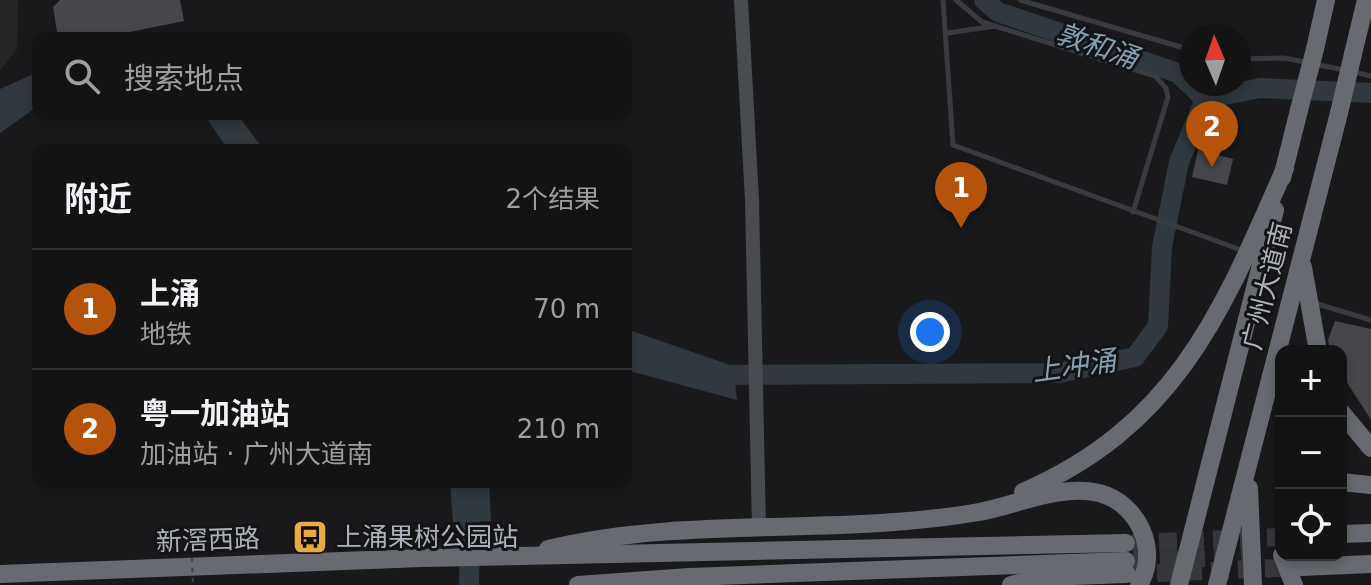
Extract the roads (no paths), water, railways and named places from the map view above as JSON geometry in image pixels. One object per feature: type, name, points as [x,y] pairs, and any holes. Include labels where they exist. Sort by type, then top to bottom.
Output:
[{"type":"highway","name":"广州大道南","points":[[1179,585],[1326,0]]},
{"type":"highway","name":"广州大道南","points":[[1217,585],[1366,0]]},
{"type":"highway","points":[[944,516],[979,509],[1053,479],[1093,455],[1121,433],[1173,381],[1218,316],[1285,168]]},
{"type":"highway","points":[[1302,258],[1317,345]]},
{"type":"highway","points":[[1345,417],[1371,448]]},
{"type":"highway","points":[[1250,455],[1249,545],[1253,585]]},
{"type":"highway","points":[[1347,483],[1371,485]]},
{"type":"highway","points":[[514,557],[589,540],[944,516],[1063,493],[1101,494],[1130,511],[1142,529],[1147,558],[1130,566],[1045,577],[1011,585]]},
{"type":"highway","points":[[1347,534],[1371,533]]},
{"type":"highway","points":[[1347,553],[1371,552]]},
{"type":"highway","points":[[514,557],[1130,566]]},
{"type":"highway","name":"新滘西路","points":[[0,574],[514,557]]},
{"type":"highway","points":[[1284,561],[1294,585]]},
{"type":"highway","points":[[1302,567],[1371,564]]},
{"type":"highway","points":[[578,585],[689,577],[1130,566]]},
{"type":"street","points":[[741,0],[752,200],[759,528]]},
{"type":"lane","points":[[943,0],[948,33],[953,145],[1248,252]]},
{"type":"lane","points":[[956,0],[982,22],[1155,76],[1166,88],[1168,97],[1133,212]]},
{"type":"lane","points":[[1020,0],[1179,46]]},
{"type":"lane","points":[[948,33],[996,26]]},
{"type":"lane","points":[[1251,59],[1284,58],[1371,76]]},
{"type":"lane","points":[[1309,302],[1371,320]]},
{"type":"waterway","name":"敦和涌","points":[[984,0],[998,12],[1178,73],[1205,99]]},
{"type":"waterway","name":"上冲涌","points":[[710,375],[1059,373],[1135,357],[1158,326],[1162,247],[1179,162],[1205,99],[1260,88],[1371,93]]},
{"type":"waterway","points":[[469,585],[471,488]]},
{"type":"tunnel","points":[[1132,543],[1275,537]]},
{"type":"tunnel","points":[[1133,561],[1268,556]]},
{"type":"tunnel","points":[[1130,574],[1300,567]]},
{"type":"place","name":"粤一加油站","points":[[1212,167]]},
{"type":"place","name":"上涌","points":[[961,228]]},
{"type":"place","name":"上涌果树公园站","points":[[310,537]]}]
